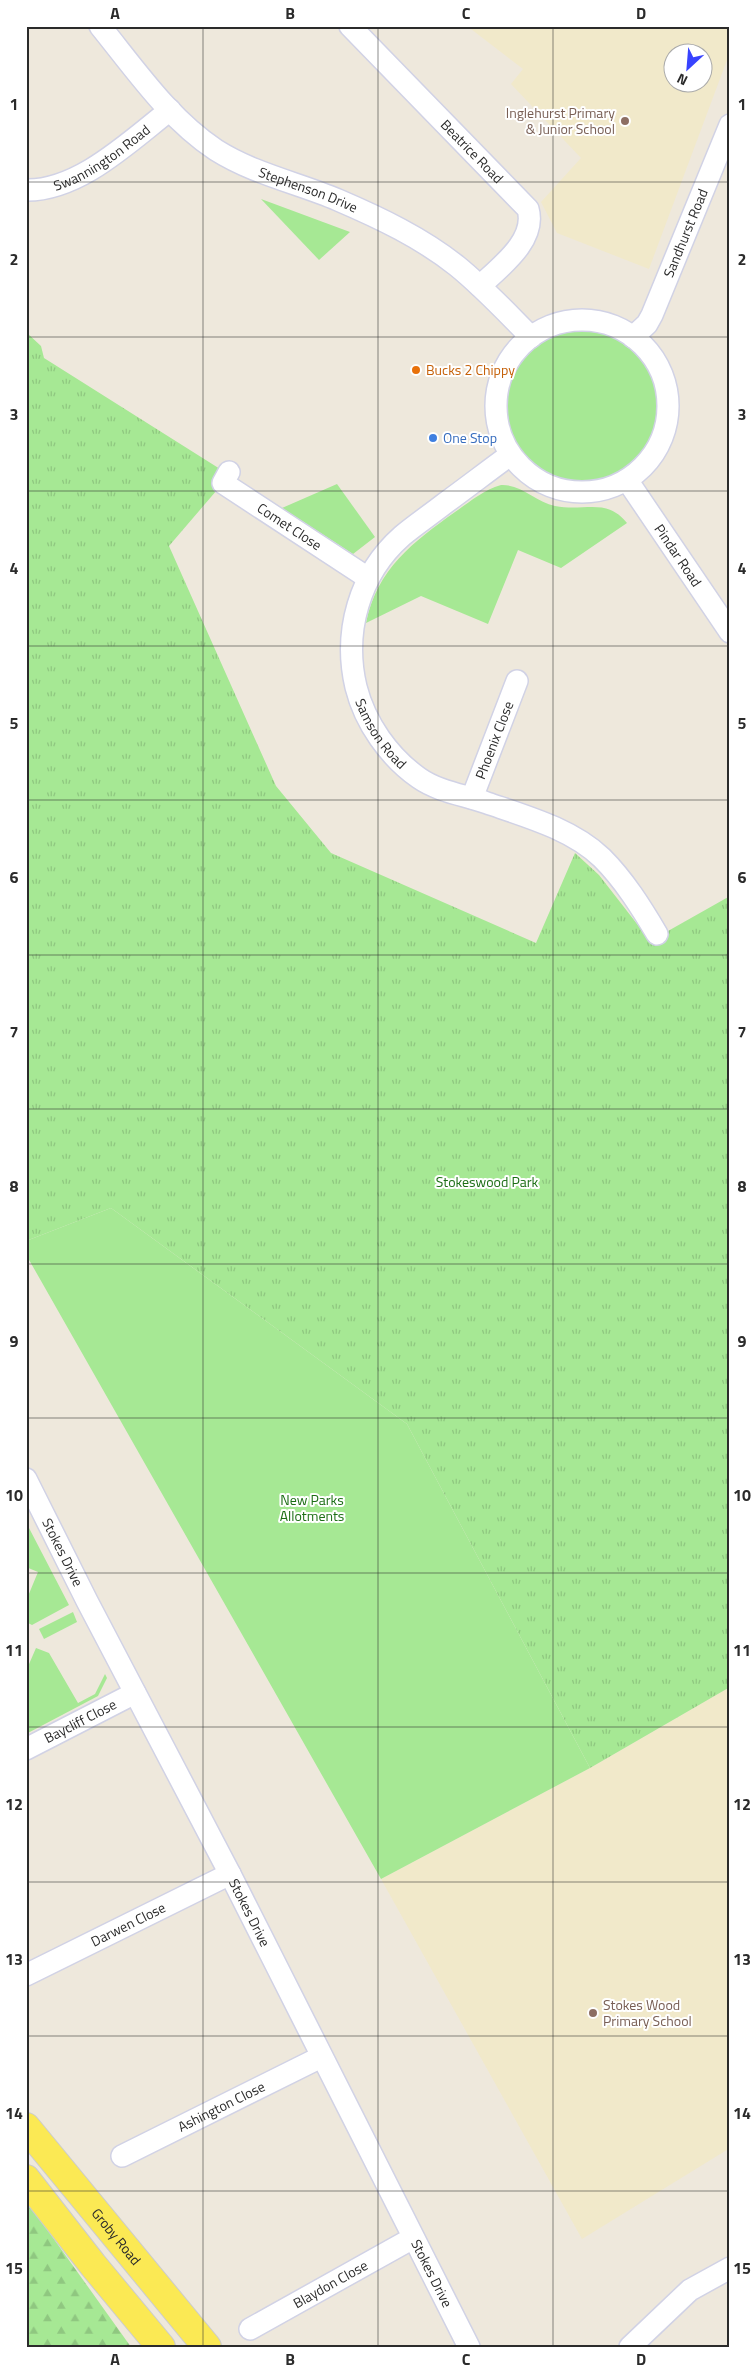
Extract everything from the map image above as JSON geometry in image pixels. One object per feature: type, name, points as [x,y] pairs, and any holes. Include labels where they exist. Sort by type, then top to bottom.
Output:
[{"type":"main road","name":"Groby Road","points":[[26,2127],[207,2347]]},
{"type":"main road","points":[[26,2180],[161,2347]]},
{"type":"street","name":"Stephenson Drive","points":[[100,26],[170,110],[216,149],[244,165],[336,199],[396,227],[456,265],[531,336]]},
{"type":"street","name":"Beatrice Road","points":[[352,27],[528,209],[530,225],[522,241],[480,286]]},
{"type":"street","name":"Swannington Road","points":[[26,190],[43,190],[77,177],[120,150],[170,110]]},
{"type":"street","name":"Sandhurst Road","points":[[633,336],[647,324],[652,315],[730,125]]},
{"type":"street","points":[[571,320],[586,320],[614,326],[633,336],[651,353],[663,374],[668,398],[667,422],[660,445],[646,465],[627,480],[607,489],[586,493],[564,491],[543,483],[531,475],[510,455],[499,431],[496,405],[500,379],[512,355],[531,336],[550,326],[571,320]]},
{"type":"street","name":"Samson Road","points":[[510,455],[401,536],[368,578],[355,616],[351,645],[352,669],[360,702],[370,724],[398,761],[420,779],[445,790],[526,816],[570,836],[600,857],[636,900],[657,934]]},
{"type":"street","name":"Comet Close","points":[[229,472],[223,483],[368,578]]},
{"type":"street","name":"Pindar Road","points":[[627,480],[730,632]]},
{"type":"street","name":"Phoenix Close","points":[[472,798],[517,681]]},
{"type":"street","name":"Stokes Drive","points":[[26,1478],[135,1693],[230,1874],[412,2238],[469,2347]]},
{"type":"street","name":"Baycliff Close","points":[[26,1749],[135,1693]]},
{"type":"street","name":"Darwen Close","points":[[26,1975],[230,1874]]},
{"type":"street","name":"Ashington Close","points":[[122,2156],[322,2057]]},
{"type":"street","name":"Blaydon Close","points":[[250,2329],[412,2238]]},
{"type":"street","points":[[630,2347],[690,2290],[730,2268]]},
{"type":"shaded area","name":"Inglehurst Primary & Junior School","points":[[467,26],[730,26],[730,52],[649,269],[557,233],[541,202],[581,158],[511,84],[523,69]]},
{"type":"shaded area","name":"Stokes Wood Primary School","points":[[730,1687],[730,2148],[582,2239],[381,1879],[590,1768]]},
{"type":"green space","points":[[261,199],[350,232],[319,260]]},
{"type":"green space","points":[[582,329],[611,335],[636,351],[652,376],[658,405],[652,434],[636,459],[611,475],[582,481],[553,475],[528,459],[512,434],[506,405],[512,376],[528,351],[553,335]]},
{"type":"green space","name":"Stokeswood Park","points":[[26,332],[41,346],[44,358],[228,474],[223,483],[169,546],[276,786],[331,853],[536,943],[575,853],[599,875],[648,938],[668,931],[730,896],[730,1687],[590,1768],[407,1424],[111,1208],[26,1241]]},
{"type":"green space","points":[[337,484],[375,537],[353,554],[282,508]]},
{"type":"green space","points":[[501,485],[515,487],[555,506],[594,507],[611,510],[627,523],[561,568],[518,550],[488,624],[421,596],[366,623],[371,604],[379,587],[399,558],[425,534],[455,512],[482,493]]},
{"type":"green space","name":"New Parks Allotments","points":[[111,1208],[407,1424],[590,1768],[381,1879],[28,1258],[26,1258],[26,1241]]},
{"type":"green space","points":[[29,1528],[69,1605],[32,1625],[26,1622],[26,1601],[38,1572],[26,1567],[26,1530]]},
{"type":"green space","points":[[73,1612],[77,1622],[44,1639],[39,1629]]},
{"type":"green space","points":[[36,1648],[49,1653],[78,1703],[95,1694],[105,1674],[107,1678],[98,1696],[26,1734],[26,1671]]},
{"type":"green space","points":[[26,2200],[131,2347],[26,2347]]},
{"type":"place","name":"Inglehurst Primary & Junior School","points":[[625,121]]},
{"type":"place","name":"Bucks 2 Chippy","points":[[416,370]]},
{"type":"place","name":"One Stop","points":[[433,438]]},
{"type":"place","name":"Stokes Wood Primary School","points":[[593,2013]]}]
